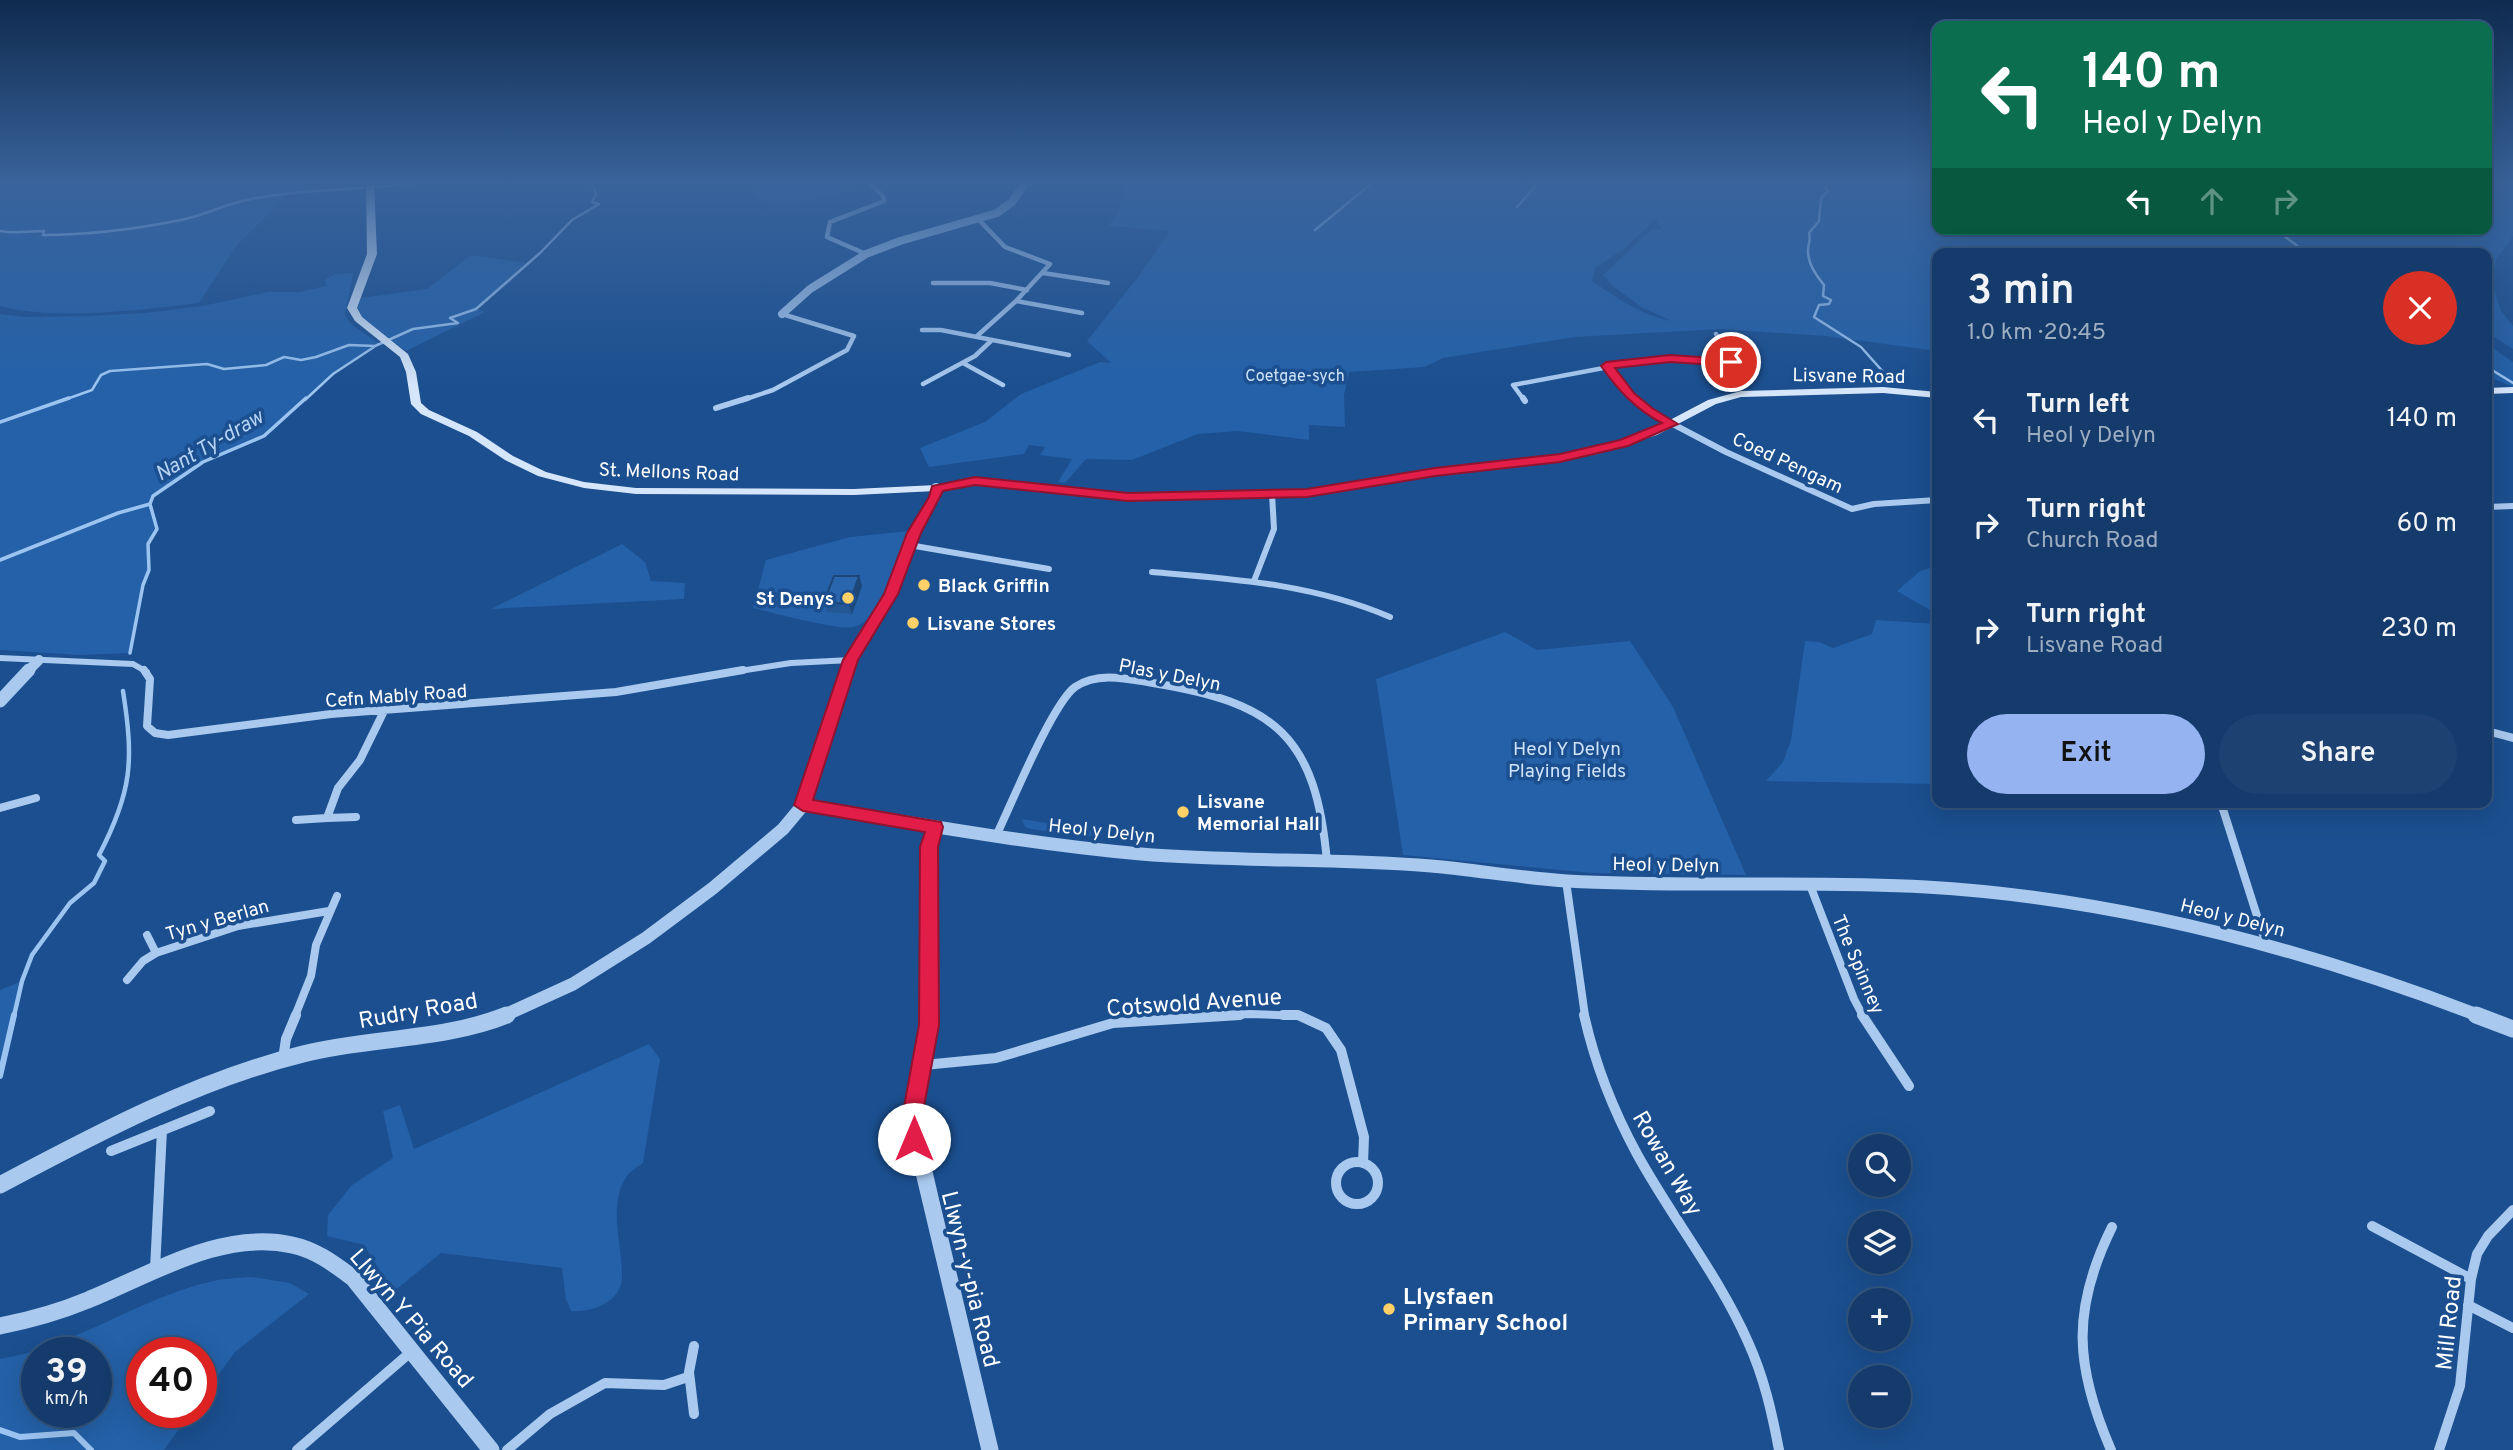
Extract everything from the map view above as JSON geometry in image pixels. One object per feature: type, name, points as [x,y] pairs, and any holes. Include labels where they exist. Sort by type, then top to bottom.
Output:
[{"type":"main road","name":"St. Mellons Road","points":[[372,251],[352,308],[358,319],[404,356],[411,372],[416,404],[425,412],[473,434],[523,466],[561,480],[609,489],[656,492],[828,492],[936,488]]},
{"type":"main road","name":"Lisvane Road","points":[[936,488],[975,481],[1128,497],[1331,491],[1435,472],[1560,458],[1624,443],[1672,424],[1712,402],[1753,393],[1883,390],[1932,395]]},
{"type":"main road","points":[[2492,390],[2513,390]]},
{"type":"street","points":[[858,251],[866,254]]},
{"type":"street","points":[[782,314],[810,289],[875,251]]},
{"type":"street","points":[[977,337],[1049,267],[1048,261],[1016,251]]},
{"type":"street","points":[[1043,273],[1108,284]]},
{"type":"street","points":[[933,283],[990,283],[1027,289]]},
{"type":"street","points":[[1016,301],[1082,313]]},
{"type":"street","points":[[716,408],[773,390],[847,350],[851,345],[854,337],[782,314]]},
{"type":"street","points":[[922,330],[977,337],[1069,355]]},
{"type":"street","points":[[1525,401],[1513,385],[1606,366],[1670,359],[1731,362],[1716,334]]},
{"type":"street","points":[[923,384],[975,356],[992,340]]},
{"type":"street","points":[[963,363],[1003,385]]},
{"type":"street","name":"Coed Pengam","points":[[1606,366],[1630,395],[1648,411],[1726,452],[1852,509],[1874,504],[1932,500]]},
{"type":"street","points":[[803,805],[851,660],[891,594],[918,524],[935,497],[936,488]]},
{"type":"street","points":[[1254,581],[1274,529],[1272,494]]},
{"type":"street","points":[[2492,507],[2513,506]]},
{"type":"street","points":[[909,545],[1049,569]]},
{"type":"street","points":[[1152,572],[1254,581],[1327,592],[1363,604],[1390,617]]},
{"type":"street","name":"Cefn Mably Road","points":[[0,657],[122,663],[142,668],[150,679],[147,726],[155,733],[168,735],[331,714],[594,695],[669,686],[732,671],[782,663],[851,660]]},
{"type":"street","points":[[0,701],[39,660]]},
{"type":"street","name":"Plas y Delyn","points":[[996,836],[1065,696],[1076,685],[1111,677],[1178,688],[1225,700],[1254,713],[1286,735],[1301,754],[1313,784],[1323,826],[1327,862]]},
{"type":"street","points":[[327,818],[338,788],[365,750],[384,711]]},
{"type":"street","points":[[2492,733],[2513,738]]},
{"type":"street","points":[[0,807],[36,798]]},
{"type":"street","name":"Heol y Delyn","points":[[803,805],[996,836],[1142,854],[1429,866],[1566,881],[1926,887],[2037,897],[2143,915],[2266,944],[2404,987],[2502,1022],[2513,1029]]},
{"type":"street","name":"Rudry Road","points":[[0,1185],[135,1116],[196,1090],[283,1059],[395,1037],[463,1028],[504,1016],[546,998],[598,969],[692,905],[788,824],[803,805]]},
{"type":"street","points":[[2223,808],[2266,944]]},
{"type":"street","points":[[296,820],[356,817]]},
{"type":"street","name":"Llwyn-y-pia Road","points":[[935,827],[929,847],[929,1025],[913,1112],[914,1139],[990,1450]]},
{"type":"street","name":"Rowan Way","points":[[1566,881],[1582,1008],[1598,1068],[1637,1153],[1742,1330],[1766,1391],[1779,1450]]},
{"type":"street","name":"The Spinney","points":[[1810,885],[1854,999],[1909,1086]]},
{"type":"street","points":[[283,1059],[286,1039],[311,976],[316,945],[337,896]]},
{"type":"street","name":"Tyn y Berlan","points":[[127,980],[143,961],[156,953],[238,926],[329,911]]},
{"type":"street","name":"Tyn y Berlan","points":[[147,935],[156,953]]},
{"type":"street","name":"Cotswold Avenue","points":[[923,1065],[996,1058],[1113,1023],[1251,1014],[1298,1015],[1326,1028],[1341,1050],[1364,1138],[1363,1163]]},
{"type":"street","points":[[111,1151],[210,1111]]},
{"type":"street","points":[[155,1270],[162,1130]]},
{"type":"street","name":"Cotswold Avenue","points":[[1348,1163],[1363,1163],[1374,1171],[1377,1191],[1368,1201],[1354,1203],[1337,1191],[1335,1178],[1348,1163]]},
{"type":"street","name":"Mill Road","points":[[2439,1450],[2460,1386],[2468,1304],[2481,1245],[2513,1210]]},
{"type":"street","points":[[2372,1226],[2472,1279]]},
{"type":"street","points":[[2111,1450],[2088,1392],[2081,1320],[2090,1275],[2112,1227]]},
{"type":"street","name":"Llwyn Y Pia Road","points":[[0,1326],[63,1310],[190,1256],[243,1244],[285,1243],[303,1247],[338,1264],[491,1450]]},
{"type":"street","points":[[2468,1304],[2513,1328]]},
{"type":"street","points":[[694,1346],[688,1360],[694,1414]]},
{"type":"street","points":[[297,1450],[412,1351]]},
{"type":"street","points":[[507,1450],[550,1414],[605,1383],[664,1385],[688,1377]]},
{"type":"green space","points":[[0,251],[233,251],[199,303],[125,311],[72,313],[46,313],[0,306]]},
{"type":"green space","name":"Coetgae-sych","points":[[1156,251],[1621,251],[1595,268],[1592,281],[1640,310],[1672,321],[1643,308],[1614,287],[1603,275],[1629,251],[1932,251],[1932,350],[1826,336],[1720,329],[1574,337],[1443,358],[1424,367],[1349,372],[1344,395],[1345,427],[1309,425],[1309,440],[1238,431],[1198,434],[1132,460],[1086,459],[1065,483],[1058,482],[1072,459],[1040,455],[1045,447],[1029,445],[1024,454],[929,467],[920,448],[985,422],[1021,394],[1100,362],[1111,363],[1087,341]]},
{"type":"green space","points":[[2492,251],[2503,251],[2496,260],[2492,275]]},
{"type":"green space","points":[[471,255],[526,263],[476,309],[485,312],[406,351],[363,320],[357,309],[361,298],[427,289]]},
{"type":"green space","points":[[334,274],[353,274],[345,315],[352,325],[380,344],[333,374],[264,436],[203,462],[153,496],[150,504],[157,529],[148,544],[149,570],[143,585],[130,653],[80,655],[0,650],[0,314],[25,317],[145,313],[203,306],[268,292],[300,292],[326,286],[325,280]]},
{"type":"green space","points":[[2492,282],[2501,311],[2513,326],[2513,349],[2492,335]]},
{"type":"green space","points":[[2492,347],[2513,362],[2513,387],[2492,378]]},
{"type":"green space","points":[[909,531],[889,586],[865,622],[854,627],[821,624],[753,608],[766,560],[850,537]]},
{"type":"green space","points":[[622,544],[645,562],[651,581],[685,583],[684,599],[491,609]]},
{"type":"green space","points":[[1932,567],[1932,611],[1897,591],[1920,571]]},
{"type":"green space","points":[[1876,620],[1932,624],[1932,784],[1766,781],[1783,762],[1791,740],[1805,641],[1819,642],[1833,648],[1872,634]]},
{"type":"green space","name":"Heol Y Delyn Playing Fields","points":[[1505,632],[1537,650],[1630,641],[1673,707],[1746,875],[1592,873],[1403,855],[1376,679]]},
{"type":"green space","points":[[1022,819],[1095,832],[1089,837],[1031,829],[1025,827]]},
{"type":"green space","points":[[22,981],[2,1073],[0,1076],[0,990]]},
{"type":"green space","points":[[649,1044],[660,1059],[643,1163],[627,1175],[618,1200],[621,1284],[618,1292],[605,1304],[588,1310],[571,1311],[566,1299],[562,1268],[441,1253],[393,1292],[364,1245],[327,1236],[328,1215],[352,1185],[393,1158],[383,1111],[400,1105],[414,1149]]},
{"type":"green space","points":[[252,1277],[290,1283],[309,1294],[235,1352],[217,1377],[217,1337],[126,1337],[126,1428],[180,1428],[164,1450],[0,1450],[0,1359],[21,1354],[21,1428],[112,1428],[112,1337],[72,1337],[182,1290],[225,1279]]},
{"type":"building","points":[[834,576],[859,576],[849,604],[824,602]]},
{"type":"waterway","name":"Nant Ty-draw","points":[[64,400],[92,390],[101,375],[110,371],[207,364],[224,369],[266,365],[284,357],[301,360],[316,357],[349,345],[375,346],[413,329],[458,323],[450,318],[476,309],[542,251]]},
{"type":"waterway","points":[[1808,251],[1811,265],[1824,285],[1823,296],[1831,300],[1829,304],[1819,305],[1814,317],[1861,347],[1893,383]]},
{"type":"waterway","name":"Nant Ty-draw","points":[[305,400],[333,374],[374,347]]},
{"type":"waterway","points":[[2492,370],[2513,383]]},
{"type":"waterway","points":[[0,422],[69,398]]},
{"type":"waterway","name":"Nant Ty-draw","points":[[150,504],[153,496],[203,462],[264,436],[306,398]]},
{"type":"waterway","points":[[0,560],[118,513],[150,504]]},
{"type":"waterway","name":"Nant Ty-draw","points":[[130,653],[143,585],[149,570],[148,544],[157,529],[150,504]]},
{"type":"waterway","name":"Nant Ty-draw","points":[[14,1016],[22,981],[32,955],[70,903],[94,883],[105,861],[99,855],[118,813],[128,776],[129,737],[123,691]]},
{"type":"waterway","name":"Nant Ty-draw","points":[[0,1076],[14,1015]]},
{"type":"waterway","name":"Nant Ty-draw","points":[[0,1430],[20,1437],[74,1433],[91,1450]]},
{"type":"place","name":"Black Griffin","points":[[924,585]]},
{"type":"place","name":"St Denys","points":[[848,598]]},
{"type":"place","name":"Lisvane Stores","points":[[913,623]]},
{"type":"place","name":"Lisvane Memorial Hall","points":[[1183,812]]},
{"type":"place","name":"Llysfaen Primary School","points":[[1389,1309]]},
{"type":"route","points":[[914,1139],[913,1112],[926,1054],[929,1025],[929,847],[935,827],[803,805],[851,660],[895,587],[914,533],[935,497],[936,488],[975,481],[1128,497],[1307,493],[1435,472],[1560,458],[1624,443],[1672,424],[1648,411],[1630,395],[1606,366],[1670,359],[1731,362]]}]
